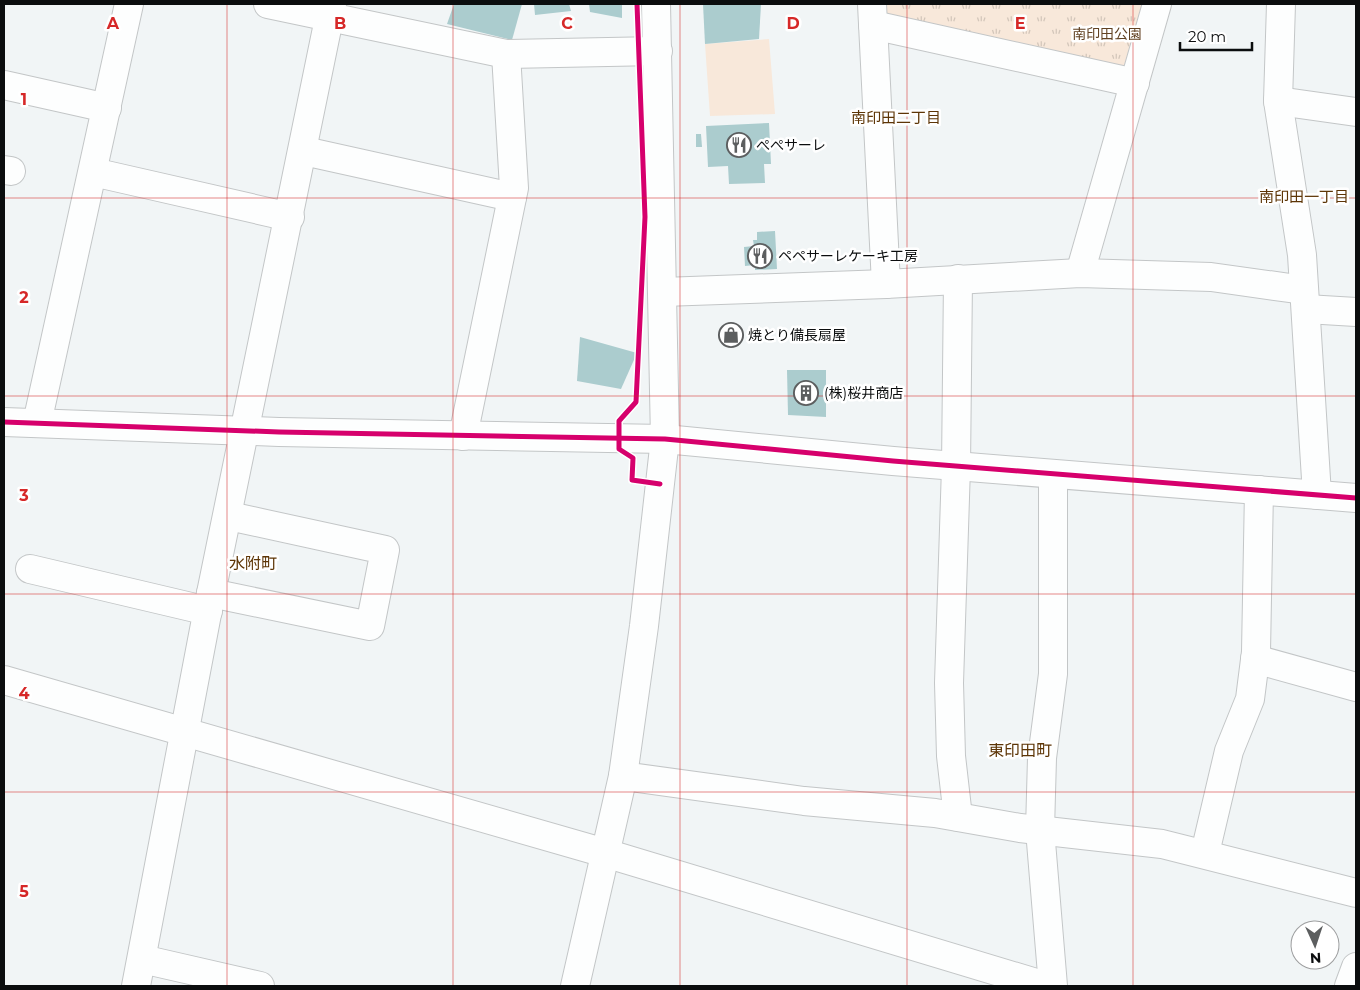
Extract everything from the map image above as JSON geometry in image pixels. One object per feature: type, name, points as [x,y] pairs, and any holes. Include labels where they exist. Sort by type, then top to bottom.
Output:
[{"type":"street","points":[[37,423],[129,4]]},
{"type":"street","points":[[268,4],[331,10],[506,54],[658,50]]},
{"type":"street","points":[[575,986],[623,776],[644,626],[666,439],[656,4]]},
{"type":"street","points":[[1080,273],[1157,4]]},
{"type":"street","points":[[1281,4],[1278,102],[1302,255],[1318,495]]},
{"type":"street","points":[[136,986],[210,602],[304,151],[331,10]]},
{"type":"street","points":[[886,284],[873,15],[1135,83]]},
{"type":"street","points":[[464,436],[514,188],[506,54]]},
{"type":"street","points":[[4,85],[107,108]]},
{"type":"street","points":[[1278,102],[1356,112]]},
{"type":"street","points":[[304,151],[512,198]]},
{"type":"street","points":[[93,172],[290,217]]},
{"type":"street","points":[[663,292],[886,284],[1080,273],[1211,277],[1356,312]]},
{"type":"street","points":[[958,279],[956,466],[949,683],[951,756],[958,817]]},
{"type":"street","points":[[4,422],[464,436],[666,439],[1053,475],[1356,498]]},
{"type":"street","points":[[1053,475],[1053,674],[1042,758],[1040,830],[1053,986]]},
{"type":"street","points":[[1205,853],[1229,751],[1250,699],[1255,659],[1259,490]]},
{"type":"street","points":[[30,569],[210,602],[370,626],[386,550],[229,516]]},
{"type":"street","points":[[1255,659],[1356,688]]},
{"type":"street","points":[[4,680],[605,853],[1046,986]]},
{"type":"street","points":[[623,776],[804,801],[958,817],[1040,830],[1162,844],[1205,853],[1356,893]]},
{"type":"street","points":[[142,959],[260,986]]},
{"type":"street","points":[[1350,986],[1356,967]]},
{"type":"green space","name":"南印田公園","points":[[883,4],[1144,4],[1129,68],[884,14]]},
{"type":"green space","points":[[769,39],[775,114],[710,116],[705,44]]},
{"type":"building","points":[[454,4],[522,4],[512,40],[447,24]]},
{"type":"building","points":[[534,4],[569,4],[571,11],[535,15]]},
{"type":"building","points":[[589,4],[622,4],[622,18],[590,12]]},
{"type":"building","points":[[703,4],[761,4],[759,39],[705,44]]},
{"type":"building","name":"ぺぺサーレ","points":[[769,123],[771,164],[764,164],[765,183],[729,184],[728,166],[708,167],[706,126]]},
{"type":"building","points":[[696,134],[701,134],[702,147],[696,147]]},
{"type":"building","name":"ペペサーレケーキ工房","points":[[775,231],[777,269],[755,270],[755,265],[745,266],[744,247],[754,246],[753,240],[757,240],[757,232]]},
{"type":"building","points":[[580,337],[637,353],[621,389],[577,381]]},
{"type":"building","name":"(株)桜井商店","points":[[787,370],[826,370],[826,417],[788,415]]},
{"type":"cycle path","points":[[637,4],[645,217],[636,402],[619,421],[619,449],[633,458],[632,480],[660,484]]},
{"type":"cycle path","points":[[4,422],[279,432],[665,439],[893,461],[1356,498]]},
{"type":"place","name":"ぺぺサーレ","points":[[739,145]]},
{"type":"place","name":"ペペサーレケーキ工房","points":[[760,256]]},
{"type":"place","name":"焼とり備長扇屋","points":[[731,335]]},
{"type":"place","name":"(株)桜井商店","points":[[806,393]]},
{"type":"district","name":"南印田二丁目","points":[[896,117]]},
{"type":"district","name":"南印田一丁目","points":[[1304,196]]},
{"type":"district","name":"水附町","points":[[253,563]]},
{"type":"district","name":"東印田町","points":[[1020,750]]}]
